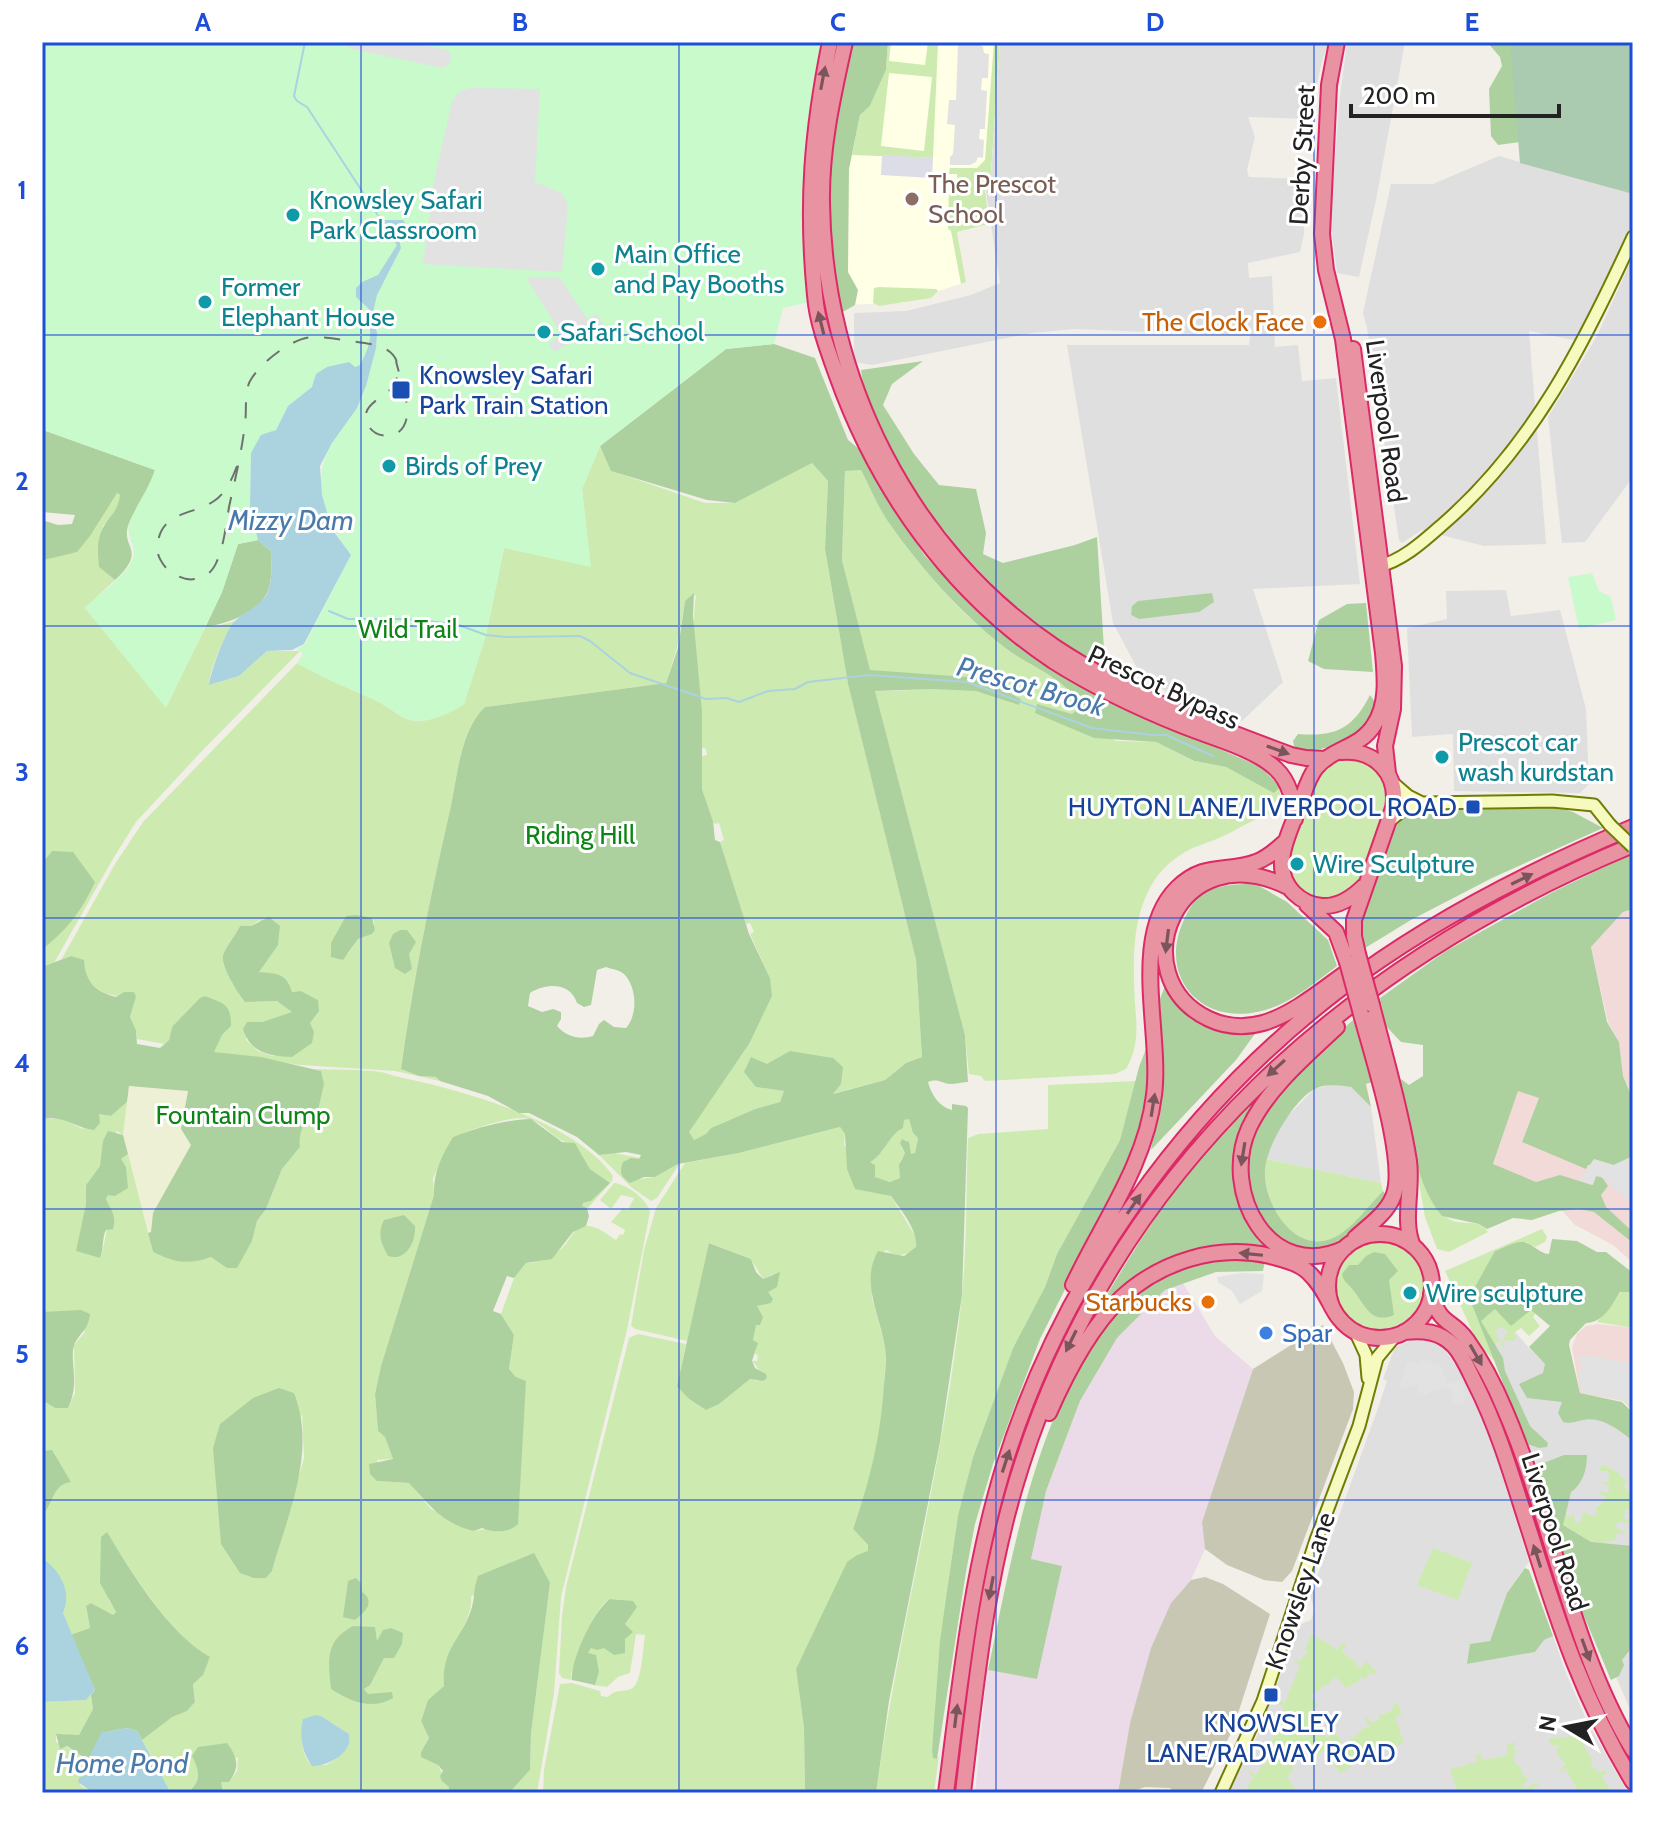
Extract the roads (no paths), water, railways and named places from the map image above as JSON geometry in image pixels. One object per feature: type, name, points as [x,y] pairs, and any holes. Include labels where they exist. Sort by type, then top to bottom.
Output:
[{"type":"highway","name":"Prescot Bypass","points":[[830,42],[810,165],[809,218],[815,295],[829,352],[848,405],[883,478],[936,554],[1002,621],[1054,661],[1089,682],[1138,707],[1266,761],[1286,781],[1295,819]]},
{"type":"highway","name":"Prescot Bypass","points":[[845,42],[828,119],[823,164],[823,232],[828,288],[851,379],[880,446],[903,487],[928,524],[970,574],[1053,646],[1109,679],[1179,711],[1291,755],[1326,759]]},
{"type":"highway","name":"Derby Street","points":[[1326,270],[1322,234],[1328,99],[1330,70],[1337,42]]},
{"type":"highway","name":"Liverpool Road","points":[[1326,270],[1351,340],[1377,567],[1383,653],[1384,701],[1380,713],[1367,734],[1340,752]]},
{"type":"highway","name":"Liverpool Road","points":[[1377,567],[1394,666],[1394,696],[1385,746],[1391,778]]},
{"type":"highway","points":[[999,1546],[1059,1393],[1091,1338],[1134,1287],[1181,1261],[1216,1253],[1249,1253],[1274,1257],[1302,1267],[1320,1285],[1345,1324],[1373,1337],[1400,1334],[1424,1313],[1431,1294],[1428,1267],[1413,1246],[1407,1228],[1411,1193],[1409,1160],[1352,958],[1336,932],[1295,893],[1281,864],[1286,841],[1311,775],[1326,759],[1340,752],[1366,754],[1380,763],[1391,778],[1395,799],[1353,925],[1352,958]]},
{"type":"highway","points":[[1035,1382],[1065,1318],[1110,1239],[1202,1117],[1277,1042],[1342,988],[1430,928],[1488,895],[1633,827]]},
{"type":"highway","points":[[946,1793],[982,1549],[1004,1466],[1064,1304],[1147,1133],[1156,1076],[1152,944],[1163,908],[1177,888],[1198,874],[1212,868],[1257,862],[1286,841]]},
{"type":"highway","points":[[963,1793],[985,1620],[999,1546],[1021,1464],[1059,1368],[1097,1292],[1149,1209],[1209,1135],[1277,1066],[1349,1007],[1423,955],[1526,895],[1633,846]]},
{"type":"highway","points":[[1364,886],[1347,901],[1334,905],[1311,904],[1257,875],[1233,874],[1201,885],[1180,904],[1166,935],[1165,956],[1171,979],[1190,1006],[1206,1017],[1233,1026],[1273,1020],[1443,911],[1488,895]]},
{"type":"highway","points":[[1413,1246],[1381,1234],[1365,1236],[1323,1257],[1305,1257],[1288,1251],[1265,1233],[1246,1202],[1240,1170],[1242,1149],[1254,1119],[1284,1080],[1343,1022],[1395,982],[1423,955]]},
{"type":"highway","points":[[1333,1309],[1328,1287],[1332,1266],[1347,1246],[1386,1209],[1394,1195],[1398,1177],[1366,1010]]},
{"type":"highway","name":"Liverpool Road","points":[[1431,1294],[1437,1312],[1468,1341],[1499,1396],[1519,1442],[1589,1659],[1633,1750]]},
{"type":"highway","name":"Liverpool Road","points":[[1400,1334],[1432,1332],[1452,1344],[1481,1394],[1498,1431],[1573,1664],[1599,1722],[1633,1782]]},
{"type":"main road","points":[[1377,567],[1418,545],[1446,522],[1476,494],[1519,445],[1583,342],[1633,237]]},
{"type":"main road","points":[[1391,778],[1408,796],[1423,803]]},
{"type":"main road","points":[[1388,822],[1403,810],[1423,803],[1552,801],[1586,804],[1594,805],[1633,846]]},
{"type":"main road","name":"Knowsley Lane","points":[[1355,1331],[1366,1355],[1369,1386]]},
{"type":"main road","name":"Knowsley Lane","points":[[1221,1793],[1263,1701],[1316,1540],[1359,1426],[1377,1358],[1400,1334]]},
{"type":"water","name":"Mizzy Dam","points":[[377,214],[385,220],[403,220],[407,226],[399,240],[401,248],[377,295],[372,317],[377,333],[376,348],[366,386],[357,408],[320,466],[322,495],[332,529],[351,555],[304,644],[292,650],[267,651],[239,676],[209,685],[230,627],[264,598],[270,583],[271,551],[258,540],[250,506],[251,453],[261,435],[276,430],[288,406],[312,387],[316,374],[327,367],[349,362],[355,367],[360,365],[370,340],[370,327],[369,309],[356,297],[356,288],[378,275],[397,245],[378,222]]},
{"type":"water","points":[[42,1558],[55,1569],[63,1582],[66,1597],[63,1613],[95,1690],[86,1700],[42,1702]]},
{"type":"water","points":[[315,1715],[349,1734],[350,1741],[338,1757],[312,1766],[302,1744],[301,1731],[303,1719]]},
{"type":"water","name":"Home Pond","points":[[127,1728],[137,1731],[171,1793],[93,1793],[78,1782],[87,1774],[88,1760],[101,1733]]},
{"type":"waterway","points":[[305,42],[294,96],[307,107],[377,214]]},
{"type":"waterway","name":"Prescot Brook","points":[[329,611],[348,619],[405,619],[456,624],[486,635],[506,637],[580,636],[630,673],[706,699],[726,698],[739,702],[768,691],[795,689],[808,682],[869,675],[967,682],[1092,728],[1166,735],[1213,756]]},
{"type":"railway","points":[[237,466],[218,498],[173,519],[161,531],[157,545],[159,556],[167,569],[176,575],[187,579],[203,577],[217,561],[242,444],[247,391],[250,381],[261,367],[287,346],[305,338],[332,338],[385,349],[396,360],[398,369],[396,381],[369,407],[366,420],[374,432],[391,436],[400,431],[407,414],[405,392],[398,370],[396,361]]},
{"type":"place","name":"The Prescot School","points":[[912,199]]},
{"type":"place","name":"Knowsley Safari Park Classroom","points":[[293,215]]},
{"type":"place","name":"Main Office and Pay Booths","points":[[598,269]]},
{"type":"place","name":"Former Elephant House","points":[[205,302]]},
{"type":"place","name":"The Clock Face","points":[[1320,322]]},
{"type":"place","name":"Safari School","points":[[544,332]]},
{"type":"place","name":"Knowsley Safari Park Train Station","points":[[401,390]]},
{"type":"place","name":"Birds of Prey","points":[[389,466]]},
{"type":"place","name":"Prescot car wash kurdstan","points":[[1442,757]]},
{"type":"place","name":"HUYTON LANE/LIVERPOOL ROAD","points":[[1473,807]]},
{"type":"place","name":"Wire Sculpture","points":[[1297,864]]},
{"type":"place","name":"Wire sculpture","points":[[1410,1293]]},
{"type":"place","name":"Starbucks","points":[[1208,1302]]},
{"type":"place","name":"Spar","points":[[1266,1333]]},
{"type":"place","name":"KNOWSLEY LANE/RADWAY ROAD","points":[[1271,1695]]},
{"type":"park label","name":"Wild Trail","points":[[408,629]]},
{"type":"park label","name":"Riding Hill","points":[[580,835]]},
{"type":"park label","name":"Fountain Clump","points":[[243,1115]]}]
